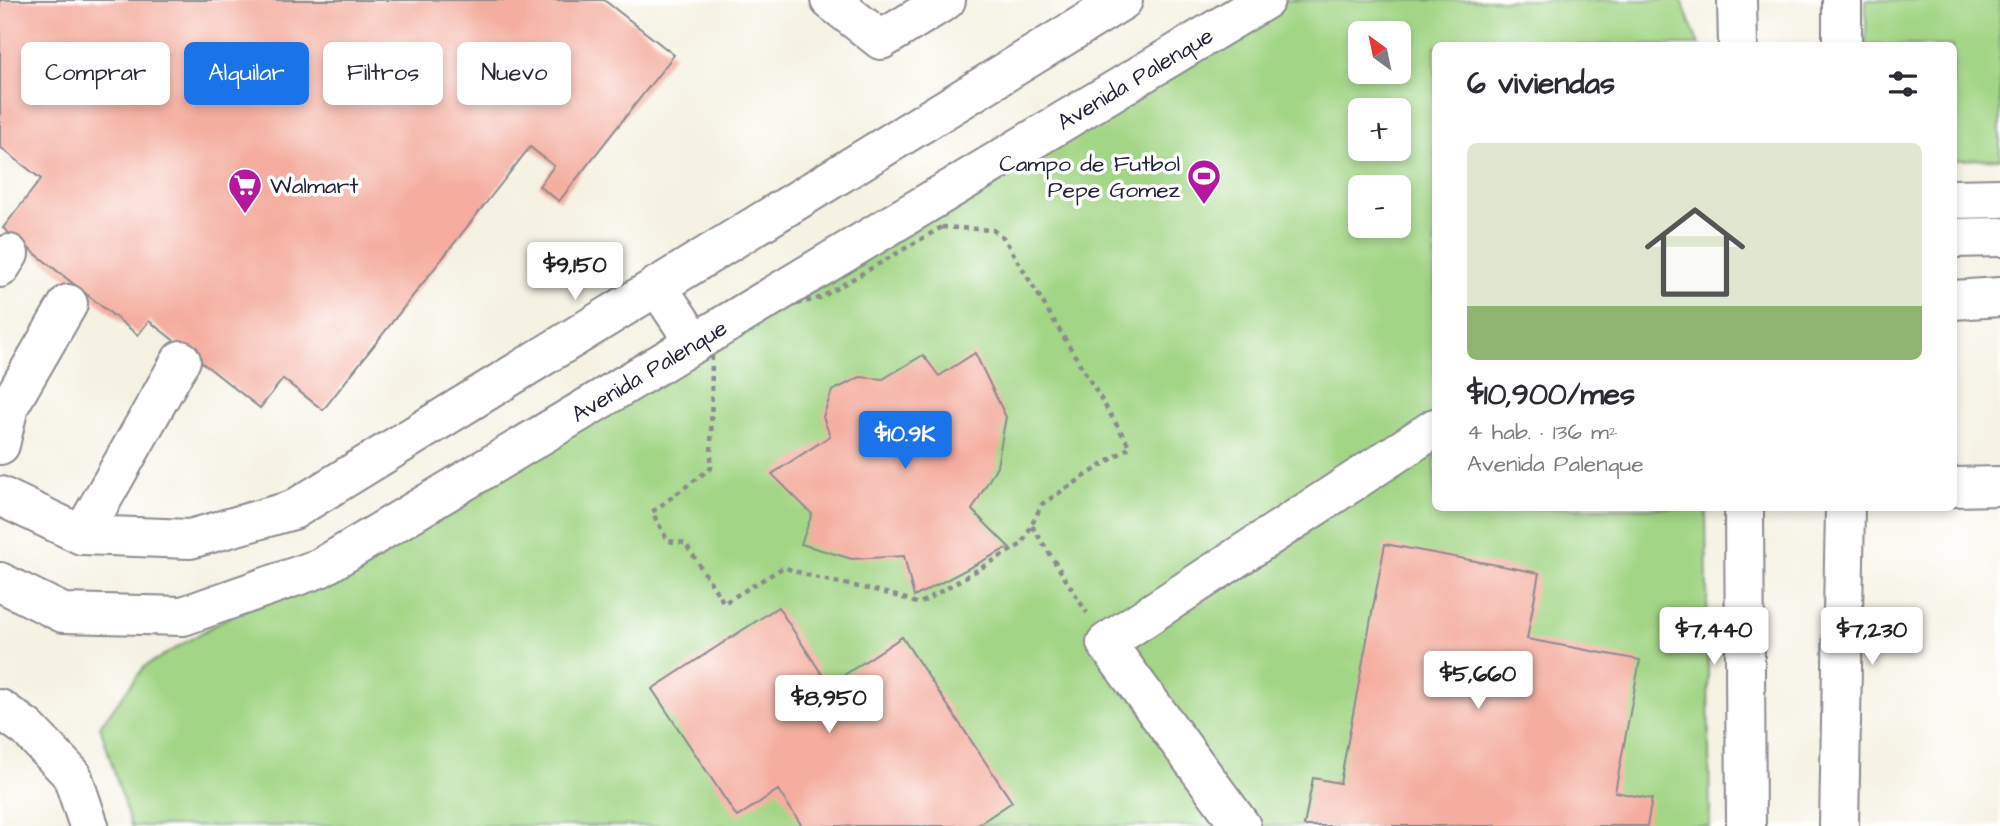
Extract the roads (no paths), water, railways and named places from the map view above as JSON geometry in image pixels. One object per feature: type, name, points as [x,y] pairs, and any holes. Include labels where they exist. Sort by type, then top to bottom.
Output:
[{"type":"street","points":[[830,0],[881,40],[946,0]]},
{"type":"street","points":[[0,496],[82,535],[190,539],[293,510],[1123,0]]},
{"type":"street","name":"Avenida Palenque","points":[[0,582],[63,613],[183,616],[320,568],[1265,0]]},
{"type":"street","points":[[1737,0],[1738,42]]},
{"type":"street","points":[[1842,0],[1842,42]]},
{"type":"street","points":[[1957,199],[2000,198]]},
{"type":"street","points":[[1957,238],[2000,237]]},
{"type":"street","points":[[657,286],[695,343]]},
{"type":"street","points":[[1957,300],[2000,297]]},
{"type":"street","points":[[0,444],[9,406],[68,304]]},
{"type":"street","points":[[82,535],[181,359]]},
{"type":"street","points":[[1241,826],[1106,643],[1432,430]]},
{"type":"street","points":[[1957,487],[2000,486]]},
{"type":"street","points":[[1744,511],[1746,826]]},
{"type":"street","points":[[1839,826],[1845,511]]},
{"type":"street","points":[[0,709],[27,728],[72,775],[89,826]]},
{"type":"place","name":"Campo de Futbol Pepe Gomez","points":[[1204,206]]},
{"type":"place","name":"Walmart","points":[[245,215]]}]
